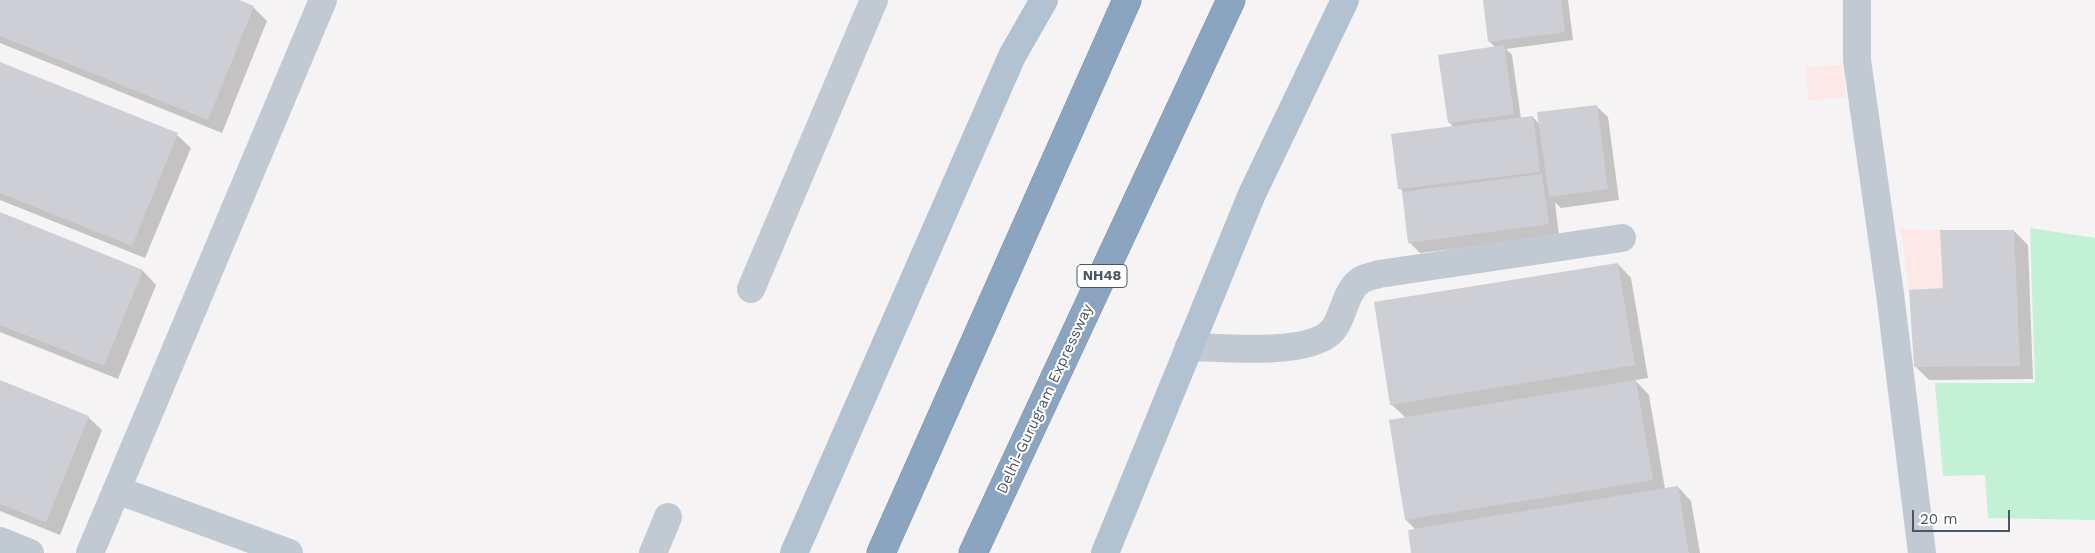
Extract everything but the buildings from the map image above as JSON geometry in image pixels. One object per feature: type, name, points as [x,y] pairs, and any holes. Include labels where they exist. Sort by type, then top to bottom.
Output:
[{"type":"highway","points":[[881,553],[1127,0]]},
{"type":"highway","name":"Delhi-Gurugram Expressway","points":[[973,553],[1230,0]]},
{"type":"main road","points":[[794,553],[1012,56],[1044,0]]},
{"type":"main road","points":[[1105,553],[1252,194],[1345,0]]},
{"type":"street","points":[[90,553],[323,0]]},
{"type":"street","points":[[751,289],[874,0]]},
{"type":"street","points":[[1857,0],[1857,60],[1890,294],[1922,553]]},
{"type":"street","points":[[1189,347],[1289,348],[1313,343],[1327,337],[1335,327],[1353,288],[1361,280],[1379,274],[1622,238]]},
{"type":"street","points":[[117,490],[289,553]]},
{"type":"street","points":[[653,553],[668,517]]},
{"type":"street","points":[[0,540],[30,553]]},
{"type":"shaded area","points":[[1844,65],[1846,98],[1808,100],[1806,67]]},
{"type":"shaded area","points":[[1901,229],[1940,230],[1943,288],[1909,290]]},
{"type":"green space","points":[[2030,228],[2095,238],[2095,520],[1988,518],[1985,475],[1943,476],[1935,383],[2035,383]]}]
